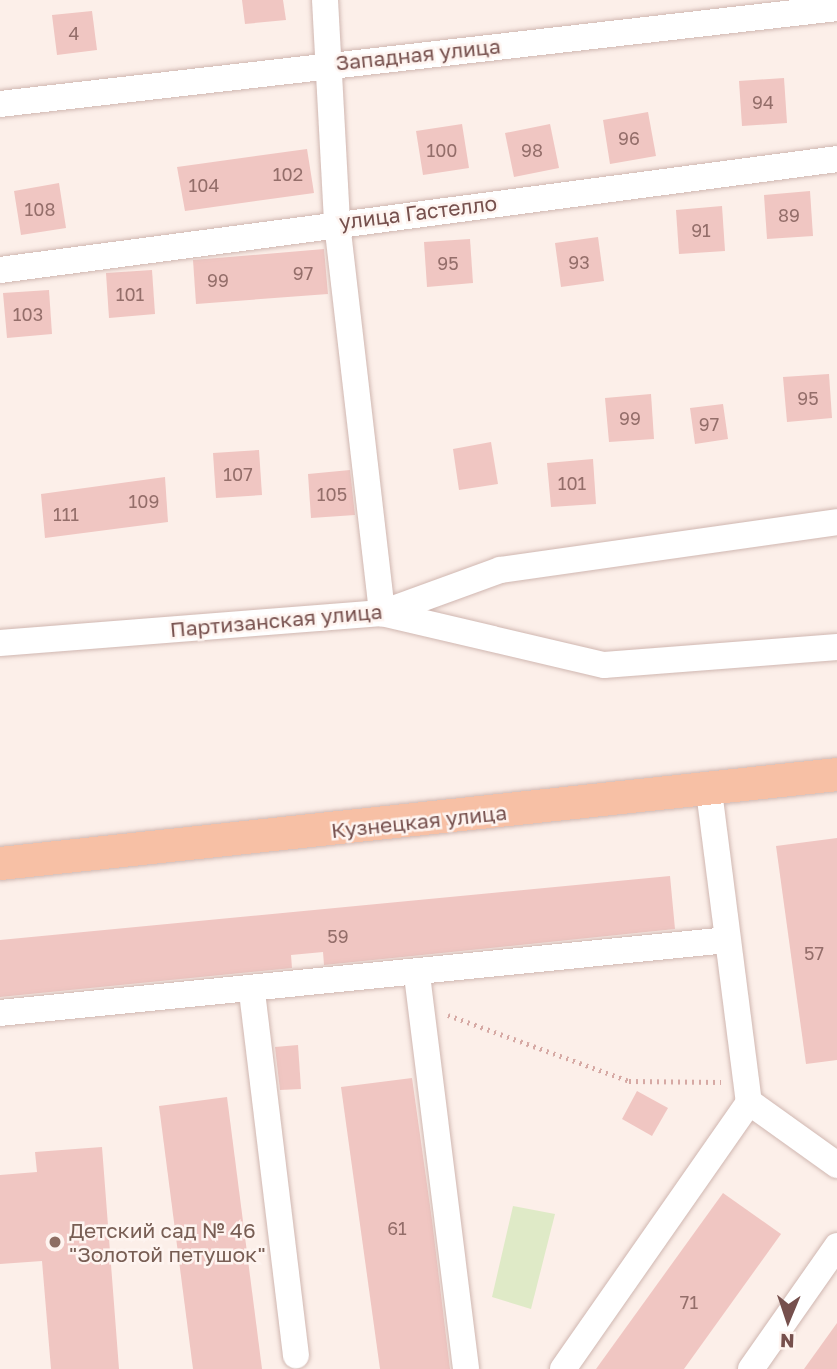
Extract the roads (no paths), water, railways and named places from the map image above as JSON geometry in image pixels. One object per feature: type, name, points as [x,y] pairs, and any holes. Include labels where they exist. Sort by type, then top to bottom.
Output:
[{"type":"main road","name":"Кузнецкая улица","points":[[0,863],[709,791],[837,774]]},
{"type":"street","points":[[325,0],[331,64],[337,223],[382,613],[604,665],[837,647]]},
{"type":"street","name":"Западная улица","points":[[0,104],[837,8]]},
{"type":"street","name":"улица Гастелло","points":[[0,270],[337,223],[837,159]]},
{"type":"street","name":"Партизанская улица","points":[[0,643],[382,613],[500,570],[837,522]]},
{"type":"street","points":[[564,1369],[748,1092],[709,791]]},
{"type":"street","points":[[0,1013],[252,992],[727,940]]},
{"type":"street","points":[[417,975],[466,1369]]},
{"type":"street","points":[[252,992],[296,1355]]},
{"type":"street","points":[[748,1092],[837,1165]]},
{"type":"street","points":[[751,1369],[835,1252]]},
{"type":"place","name":"Детский сад № 46 \"Золотой петушок\"","points":[[55,1242]]}]
